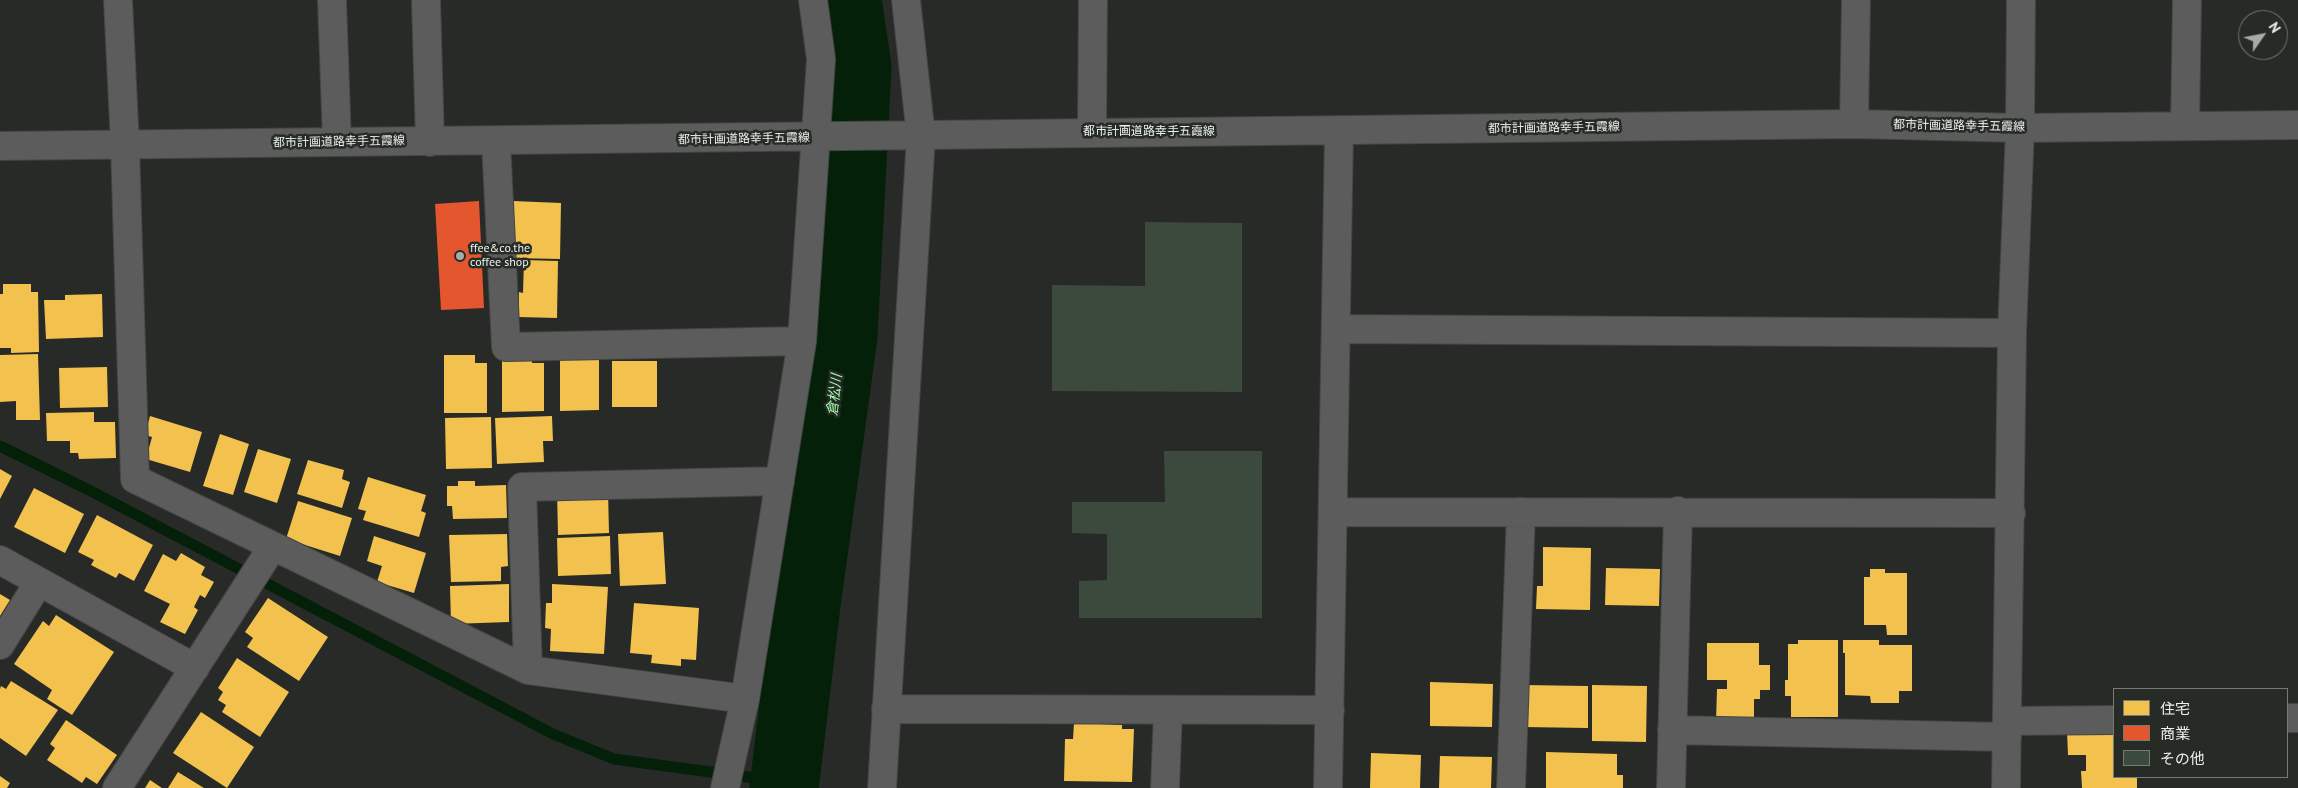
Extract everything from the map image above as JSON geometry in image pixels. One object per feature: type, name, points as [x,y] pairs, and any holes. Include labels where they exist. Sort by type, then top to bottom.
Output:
[{"type":"street","points":[[118,0],[125,145],[135,480],[528,670],[744,699]]},
{"type":"street","points":[[332,0],[337,142]]},
{"type":"street","points":[[426,0],[430,142]]},
{"type":"street","points":[[725,788],[744,699],[802,341],[824,138],[820,60],[813,0]]},
{"type":"street","points":[[882,788],[910,136],[906,0]]},
{"type":"street","points":[[1092,0],[1092,132]]},
{"type":"street","points":[[1854,124],[1856,0]]},
{"type":"street","points":[[2006,788],[2012,333],[2020,128],[2021,0]]},
{"type":"street","points":[[2185,126],[2187,0]]},
{"type":"street","name":"都市計画道路幸手五霞線","points":[[0,146],[824,138],[1092,132],[1339,131],[1854,124],[2020,128],[2298,125]]},
{"type":"street","points":[[1328,788],[1339,131]]},
{"type":"street","points":[[496,141],[506,347],[802,341]]},
{"type":"street","points":[[1336,329],[2012,333]]},
{"type":"street","points":[[528,670],[522,487],[780,480]]},
{"type":"street","points":[[1333,512],[1678,511],[2010,513]]},
{"type":"street","points":[[1670,788],[1678,511]]},
{"type":"street","points":[[1512,788],[1521,512]]},
{"type":"street","points":[[117,788],[273,546]]},
{"type":"street","points":[[0,560],[195,668]]},
{"type":"street","points":[[0,644],[39,582]]},
{"type":"street","points":[[886,709],[1330,710]]},
{"type":"street","points":[[1165,788],[1168,710]]},
{"type":"street","points":[[1672,730],[2007,729],[2113,720]]},
{"type":"building: 住宅","points":[[513,201],[561,203],[560,259],[512,258]]},
{"type":"building: 住宅","points":[[524,260],[558,261],[557,318],[518,317],[519,292],[523,293]]},
{"type":"building: 住宅","points":[[3,284],[31,284],[31,292],[38,292],[39,352],[11,353],[11,348],[0,348],[0,294],[3,294]]},
{"type":"building: 住宅","points":[[102,294],[103,337],[46,339],[44,300],[65,300],[65,295]]},
{"type":"building: 住宅","points":[[38,354],[40,420],[16,420],[16,401],[0,402],[0,355]]},
{"type":"building: 住宅","points":[[444,355],[475,355],[475,363],[487,363],[487,413],[444,413]]},
{"type":"building: 住宅","points":[[502,359],[532,359],[532,363],[544,363],[544,411],[502,412]]},
{"type":"building: 住宅","points":[[560,359],[599,359],[599,410],[560,411]]},
{"type":"building: 住宅","points":[[612,361],[657,361],[657,407],[612,407]]},
{"type":"building: 住宅","points":[[107,367],[108,407],[60,408],[59,368]]},
{"type":"building: 住宅","points":[[94,412],[94,422],[115,422],[116,458],[79,459],[78,453],[70,453],[70,441],[47,441],[46,413]]},
{"type":"building: 住宅","points":[[150,416],[202,432],[190,472],[146,459],[152,437],[145,435]]},
{"type":"building: 住宅","points":[[552,416],[553,441],[543,441],[544,462],[497,464],[495,418]]},
{"type":"building: 住宅","points":[[491,417],[492,468],[446,469],[445,418]]},
{"type":"building: 住宅","points":[[220,434],[249,444],[233,495],[203,486]]},
{"type":"building: 住宅","points":[[258,449],[291,459],[277,503],[244,492]]},
{"type":"building: 住宅","points":[[308,460],[344,470],[342,479],[350,482],[342,508],[297,494]]},
{"type":"building: 住宅","points":[[0,469],[12,476],[0,499]]},
{"type":"building: 住宅","points":[[368,477],[426,495],[421,511],[426,513],[419,537],[363,520],[366,511],[358,509]]},
{"type":"building: 住宅","points":[[458,481],[475,481],[475,486],[506,485],[507,518],[453,519],[452,506],[447,506],[447,486],[458,486]]},
{"type":"building: 住宅","points":[[34,488],[84,514],[65,553],[14,527]]},
{"type":"building: 住宅","points":[[608,490],[609,533],[558,535],[557,491]]},
{"type":"building: 住宅","points":[[298,501],[352,518],[340,556],[286,539]]},
{"type":"building: 住宅","points":[[97,515],[153,545],[134,581],[119,573],[116,578],[91,565],[94,560],[78,552]]},
{"type":"building: 住宅","points":[[663,532],[666,584],[620,586],[618,534]]},
{"type":"building: 住宅","points":[[507,534],[508,566],[501,567],[501,581],[451,582],[449,535]]},
{"type":"building: 住宅","points":[[374,536],[426,553],[414,593],[377,582],[382,566],[367,561]]},
{"type":"building: 住宅","points":[[610,536],[611,574],[558,576],[557,538]]},
{"type":"building: 住宅","points":[[1543,547],[1591,548],[1590,610],[1536,609],[1537,586],[1543,586]]},
{"type":"building: 住宅","points":[[181,553],[205,567],[201,575],[214,582],[205,598],[200,595],[194,607],[198,610],[185,634],[160,622],[170,604],[144,591],[163,554],[176,561]]},
{"type":"building: 住宅","points":[[1606,568],[1660,569],[1659,606],[1605,605]]},
{"type":"building: 住宅","points":[[1870,569],[1885,569],[1885,573],[1907,573],[1907,635],[1887,635],[1886,625],[1864,625],[1864,577],[1870,577]]},
{"type":"building: 住宅","points":[[509,584],[509,622],[451,624],[450,586]]},
{"type":"building: 住宅","points":[[552,584],[608,587],[604,654],[550,651],[551,629],[545,628],[546,603],[552,603]]},
{"type":"building: 住宅","points":[[0,594],[10,600],[0,616]]},
{"type":"building: 住宅","points":[[268,598],[328,637],[299,681],[247,647],[253,638],[245,632]]},
{"type":"building: 住宅","points":[[634,603],[699,608],[696,660],[681,659],[681,666],[651,663],[652,655],[630,653]]},
{"type":"building: 住宅","points":[[56,615],[114,652],[72,715],[47,699],[52,690],[14,664],[43,621],[49,626]]},
{"type":"building: 住宅","points":[[1798,640],[1838,640],[1838,717],[1791,717],[1791,696],[1785,696],[1785,680],[1788,680],[1788,644],[1798,644]]},
{"type":"building: 住宅","points":[[1843,640],[1879,640],[1879,645],[1912,645],[1912,691],[1899,691],[1899,703],[1871,703],[1870,696],[1845,695],[1845,653],[1843,653]]},
{"type":"building: 住宅","points":[[1707,643],[1759,643],[1759,665],[1770,665],[1770,690],[1760,690],[1760,699],[1754,699],[1754,722],[1716,722],[1717,689],[1727,689],[1727,680],[1707,680]]},
{"type":"building: 住宅","points":[[237,658],[289,692],[260,737],[222,712],[226,705],[218,700],[223,692],[218,688]]},
{"type":"building: 住宅","points":[[11,681],[58,710],[26,756],[0,738],[0,689],[1,686],[6,689]]},
{"type":"building: 住宅","points":[[1430,682],[1493,684],[1492,727],[1430,726]]},
{"type":"building: 住宅","points":[[1524,685],[1588,686],[1588,728],[1523,727]]},
{"type":"building: 住宅","points":[[1592,685],[1647,686],[1646,742],[1592,741]]},
{"type":"building: 住宅","points":[[201,712],[254,747],[227,788],[173,753]]},
{"type":"building: 住宅","points":[[66,720],[117,755],[97,784],[86,777],[82,783],[47,760],[55,748],[50,744]]},
{"type":"building: 住宅","points":[[1074,723],[1122,725],[1122,729],[1134,729],[1132,782],[1064,781],[1065,739],[1073,739]]},
{"type":"building: 住宅","points":[[2067,731],[2113,731],[2113,778],[2137,778],[2137,788],[2082,788],[2081,771],[2086,771],[2086,755],[2068,755]]},
{"type":"building: 住宅","points":[[1546,752],[1617,754],[1617,775],[1623,775],[1623,788],[1546,788]]},
{"type":"building: 住宅","points":[[1371,753],[1421,755],[1420,788],[1370,788]]},
{"type":"building: 住宅","points":[[1440,756],[1492,757],[1491,788],[1439,788]]},
{"type":"building: 住宅","points":[[178,772],[204,788],[168,788]]},
{"type":"building: 住宅","points":[[0,776],[10,783],[7,788],[0,788]]},
{"type":"building: 住宅","points":[[150,780],[162,788],[145,788]]},
{"type":"building: 商業","name":"ffee&co.the coffee shop","points":[[479,201],[484,308],[441,310],[435,204]]},
{"type":"building: その他","points":[[1145,222],[1242,223],[1242,392],[1052,391],[1052,285],[1145,286]]},
{"type":"building: その他","points":[[1164,451],[1262,451],[1262,618],[1079,618],[1079,581],[1107,580],[1107,534],[1072,533],[1072,502],[1165,502]]},
{"type":"waterway","name":"倉松川","points":[[784,788],[806,605],[843,336],[857,67],[847,0]]},
{"type":"waterway","points":[[0,446],[89,490],[553,734],[614,759],[785,782]]},
{"type":"place","name":"ffee&co.the coffee shop","points":[[460,256]]}]
